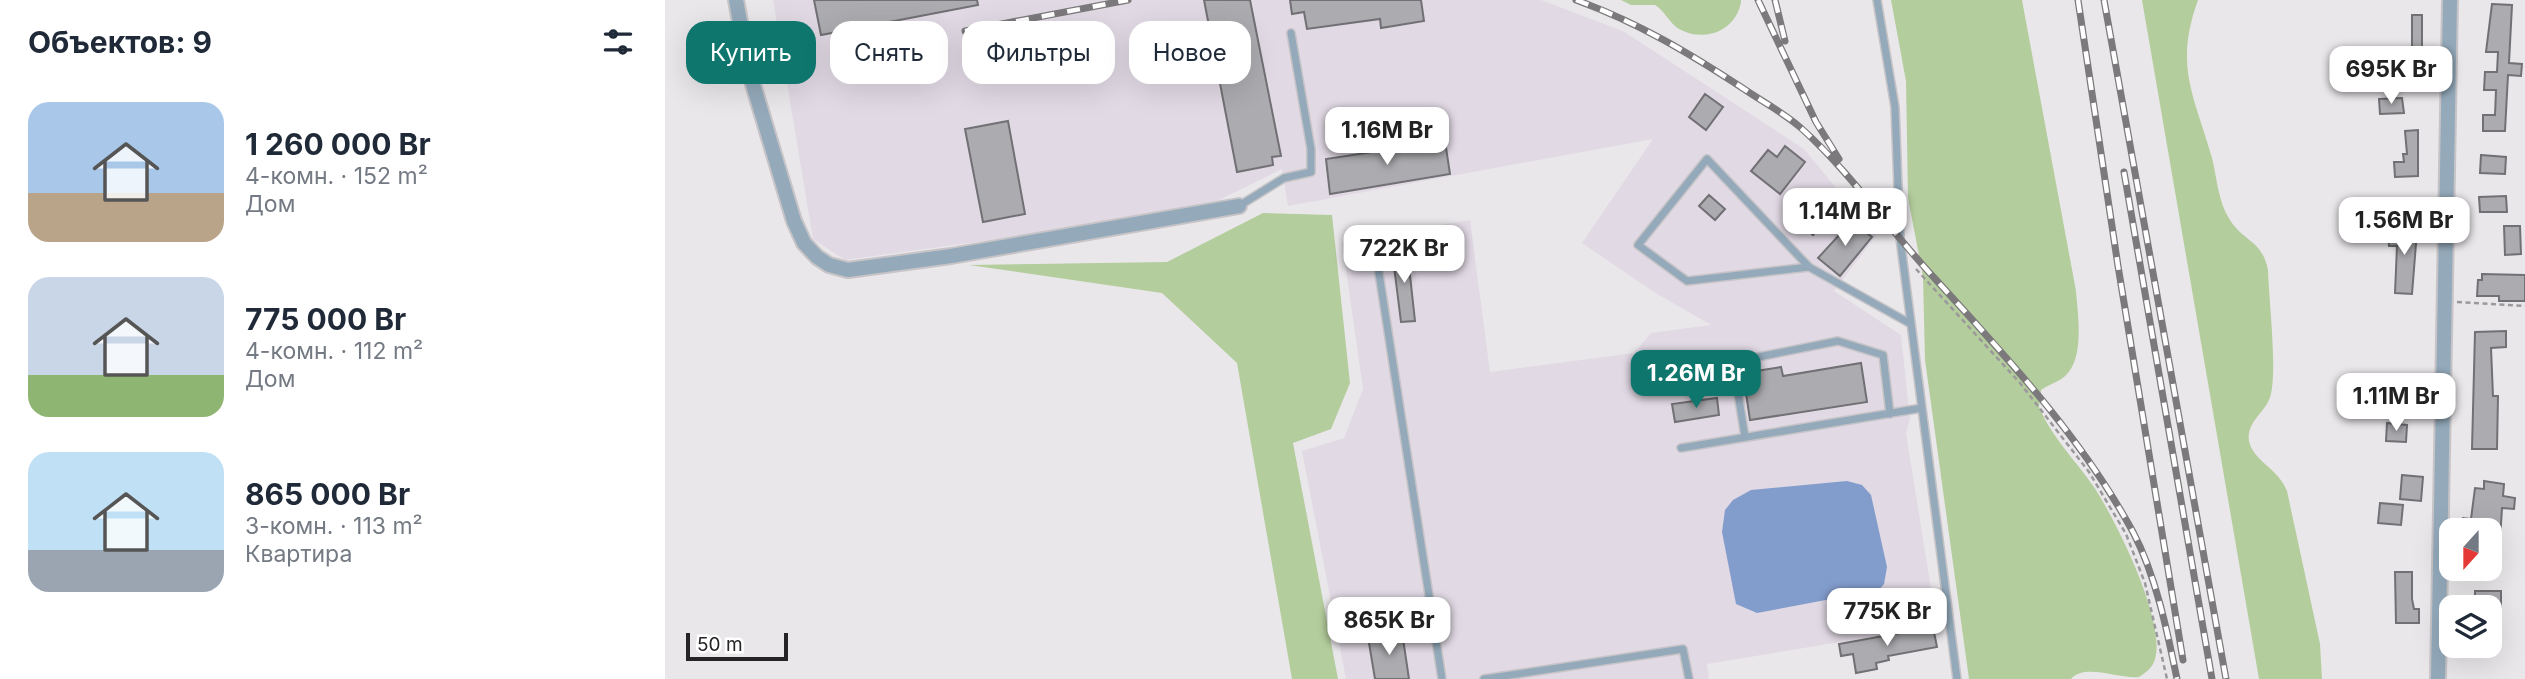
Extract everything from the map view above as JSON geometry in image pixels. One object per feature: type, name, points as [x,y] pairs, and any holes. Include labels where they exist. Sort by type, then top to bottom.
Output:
[{"type":"street","points":[[736,0],[749,71],[794,221],[804,243],[829,265],[848,270],[951,256],[1239,206]]},
{"type":"street","points":[[2438,679],[2447,301],[2450,0]]},
{"type":"lane","points":[[1877,0],[1895,107],[1902,254],[1957,679]]},
{"type":"lane","points":[[1239,206],[1284,178],[1311,172],[1311,149],[1291,33]]},
{"type":"lane","points":[[1809,267],[1687,281],[1638,246],[1707,159],[1809,267],[1911,324]]},
{"type":"lane","points":[[1378,267],[1442,679]]},
{"type":"lane","points":[[1745,437],[1733,362],[1838,341],[1883,355],[1890,414]]},
{"type":"lane","points":[[1681,448],[1922,408]]},
{"type":"lane","points":[[1485,679],[1683,649],[1689,679]]},
{"type":"path","points":[[1902,254],[2020,383],[2089,472],[2126,534],[2145,583],[2167,679]]},
{"type":"path","points":[[2447,301],[2525,306]]},
{"type":"shaded area","points":[[773,0],[1541,0],[1623,31],[1804,149],[1876,236],[1834,291],[1901,335],[1910,419],[1906,433],[1937,626],[1707,664],[1709,679],[1346,679],[1302,451],[1344,438],[1363,389],[1342,242],[1470,220],[1490,372],[1634,353],[1651,333],[1711,325],[1654,292],[1582,243],[1653,139],[1288,206],[1282,169],[1219,200],[1195,205],[984,241],[845,260],[813,239],[787,84],[816,84],[816,21],[777,21]]},
{"type":"green space","points":[[1621,0],[1741,2],[1738,12],[1726,27],[1717,32],[1699,35],[1679,29],[1655,5],[1631,5]]},
{"type":"green space","points":[[1891,0],[2022,0],[2076,291],[2079,324],[2078,349],[2071,369],[2062,379],[2041,390],[2039,407],[2057,438],[2103,502],[2126,547],[2147,599],[2157,645],[2153,664],[2139,677],[2085,672],[2071,679],[1969,679],[1925,360],[1923,276],[1908,198],[1906,81]]},
{"type":"green space","points":[[2142,0],[2198,0],[2191,23],[2187,62],[2193,98],[2226,213],[2235,227],[2257,247],[2268,270],[2273,382],[2269,400],[2251,428],[2249,441],[2255,454],[2278,476],[2287,491],[2320,644],[2322,679],[2259,679]]},
{"type":"green space","points":[[1263,213],[1332,215],[1350,383],[1331,429],[1293,443],[1338,679],[1292,679],[1237,363],[1162,293],[969,265],[1167,262]]},
{"type":"water","points":[[1847,481],[1862,485],[1871,495],[1887,567],[1884,584],[1879,590],[1757,613],[1736,604],[1722,532],[1725,510],[1733,500],[1751,490]]},
{"type":"building","points":[[814,0],[977,0],[978,5],[894,21],[830,21],[830,33],[821,35]]},
{"type":"building","points":[[1204,0],[1250,0],[1281,156],[1272,157],[1273,165],[1237,172],[1220,84],[1251,84],[1251,21],[1208,21]]},
{"type":"building","points":[[1290,0],[1421,0],[1424,21],[1381,28],[1380,19],[1307,29],[1304,12],[1292,14]]},
{"type":"building","points":[[2492,4],[2512,5],[2509,63],[2522,64],[2521,76],[2508,75],[2505,131],[2483,131],[2483,115],[2495,115],[2496,90],[2484,90],[2485,72],[2497,72],[2498,52],[2486,52]]},
{"type":"building","points":[[2412,15],[2422,15],[2422,76],[2388,76],[2388,54],[2412,54]]},
{"type":"building","points":[[1705,94],[1723,107],[1706,130],[1689,117]]},
{"type":"building","points":[[2402,98],[2404,113],[2380,114],[2379,99]]},
{"type":"building","points":[[1008,121],[1025,214],[983,222],[965,129]]},
{"type":"building","points":[[2418,130],[2418,176],[2395,177],[2394,162],[2404,162],[2403,154],[2407,154],[2405,131]]},
{"type":"building","points":[[1445,141],[1450,174],[1330,194],[1326,159]]},
{"type":"building","points":[[1785,146],[1805,162],[1780,194],[1751,171],[1768,150],[1777,157]]},
{"type":"building","points":[[2481,155],[2506,157],[2505,174],[2480,173]]},
{"type":"building","points":[[1709,195],[1725,209],[1715,220],[1699,206]]},
{"type":"building","points":[[1827,196],[1838,205],[1813,235],[1802,225]]},
{"type":"building","points":[[2506,196],[2507,212],[2480,212],[2479,197]]},
{"type":"building","points":[[1852,221],[1872,237],[1840,276],[1818,258]]},
{"type":"building","points":[[2409,222],[2410,232],[2417,231],[2412,294],[2395,293],[2397,246],[2389,246],[2388,232],[2399,232],[2399,223]]},
{"type":"building","points":[[2504,226],[2520,226],[2521,254],[2505,255]]},
{"type":"building","points":[[1407,248],[1415,321],[1401,322],[1392,250]]},
{"type":"building","points":[[2482,274],[2525,275],[2525,301],[2499,301],[2499,296],[2477,296],[2478,280],[2482,280]]},
{"type":"building","points":[[2506,331],[2506,347],[2491,348],[2493,396],[2498,396],[2497,449],[2472,449],[2475,332]]},
{"type":"building","points":[[1861,363],[1867,402],[1750,420],[1743,373],[1781,367],[1783,376]]},
{"type":"building","points":[[2407,382],[2408,400],[2389,401],[2388,383]]},
{"type":"building","points":[[1717,398],[1719,415],[1675,422],[1672,404]]},
{"type":"building","points":[[2387,423],[2407,425],[2406,442],[2386,441]]},
{"type":"building","points":[[2402,475],[2423,477],[2421,501],[2400,499]]},
{"type":"building","points":[[2484,481],[2504,484],[2503,496],[2515,498],[2514,509],[2502,508],[2501,518],[2471,518],[2475,488],[2484,489]]},
{"type":"building","points":[[2380,503],[2403,505],[2401,525],[2378,523]]},
{"type":"building","points":[[2395,572],[2412,572],[2412,599],[2414,609],[2419,609],[2419,623],[2396,623]]},
{"type":"building","points":[[2475,591],[2501,591],[2501,595],[2475,595]]},
{"type":"building","points":[[1933,627],[1937,647],[1888,656],[1889,660],[1876,663],[1877,669],[1856,673],[1853,654],[1841,656],[1839,644]]},
{"type":"building","points":[[1402,632],[1409,679],[1375,679],[1368,637]]},
{"type":"railway","points":[[1018,21],[1128,0]]},
{"type":"railway","points":[[1576,0],[1642,29],[1724,76],[1781,112],[1837,164],[2043,401],[2113,497],[2133,532],[2148,567],[2160,604],[2177,679]]},
{"type":"railway","points":[[1758,0],[1816,122],[1839,159]]},
{"type":"railway","points":[[1775,0],[1785,41]]},
{"type":"railway","points":[[2078,0],[2118,266],[2183,660]]},
{"type":"railway","points":[[2104,0],[2226,679]]},
{"type":"railway","points":[[2124,172],[2212,679]]}]
